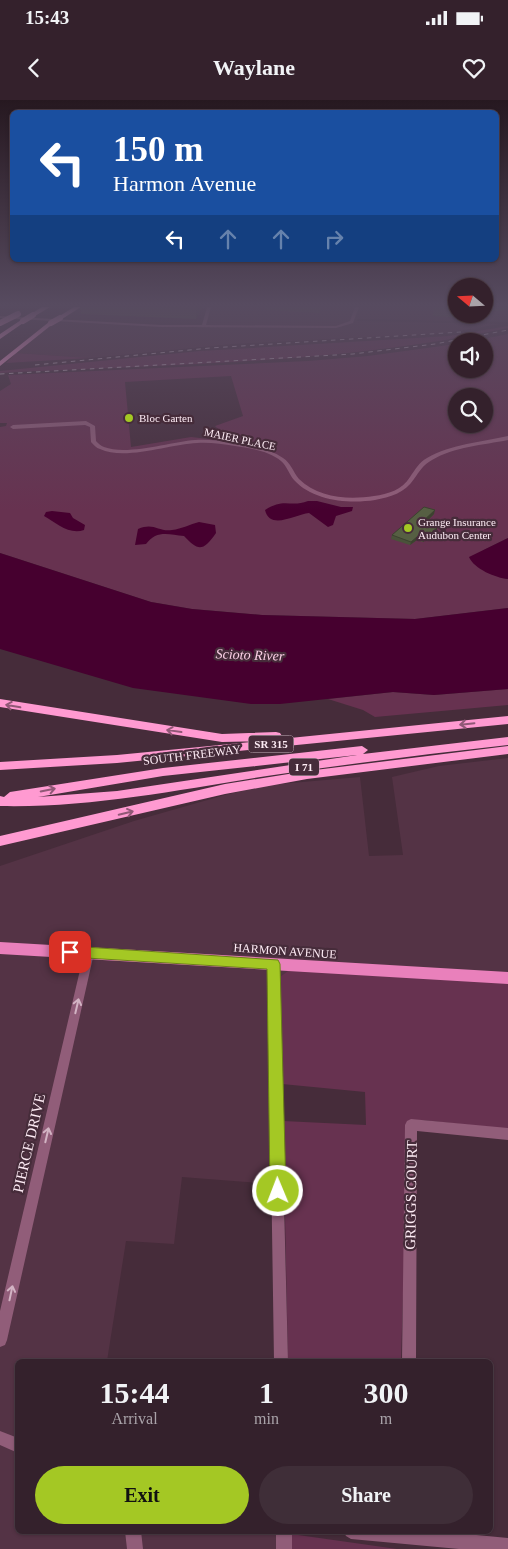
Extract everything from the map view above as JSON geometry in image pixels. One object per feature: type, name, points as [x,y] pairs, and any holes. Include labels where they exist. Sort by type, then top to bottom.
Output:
[{"type":"highway","points":[[0,703],[222,738],[426,728]]},
{"type":"highway","name":"SOUTH FREEWAY","points":[[0,766],[117,759],[508,720]]},
{"type":"highway","name":"SOUTH FREEWAY","points":[[0,800],[71,785],[188,768],[508,735]]},
{"type":"highway","name":"I 71","points":[[0,800],[31,802],[101,799],[374,756],[508,740]]},
{"type":"highway","points":[[0,841],[225,789],[344,770],[508,750]]},
{"type":"highway","points":[[0,774],[117,759]]},
{"type":"main road","name":"HARMON AVENUE","points":[[0,948],[508,978]]},
{"type":"street","name":"MAIER PLACE","points":[[13,426],[86,423],[92,426],[93,440],[97,446],[114,452],[135,451],[198,440],[254,450],[270,454],[285,461],[296,479],[310,489],[324,495],[356,500],[381,497],[400,490],[408,484],[420,466],[434,457],[508,438]]},
{"type":"street","name":"PIERCE DRIVE","points":[[0,1340],[89,953]]},
{"type":"street","points":[[273,964],[281,1359]]},
{"type":"street","name":"GRIGGS COURT","points":[[409,1359],[411,1125],[508,1134]]},
{"type":"street","points":[[0,1438],[15,1445]]},
{"type":"street","points":[[133,1534],[135,1549]]},
{"type":"street","points":[[284,1534],[284,1549]]},
{"type":"street","points":[[407,1534],[508,1546]]},
{"type":"shaded area","points":[[8,375],[448,375],[448,378],[493,378],[493,375],[508,375],[508,538],[484,550],[502,578],[508,579],[508,608],[415,619],[262,615],[192,609],[151,602],[0,553],[0,427],[6,426],[7,423],[0,423],[0,391],[11,384]],"holes":[[[231,376],[243,416],[215,426],[219,430],[213,438],[218,440],[191,437],[131,447],[125,382]]]},
{"type":"shaded area","points":[[508,689],[508,705],[375,717],[363,710],[328,699],[393,692],[434,695]]},
{"type":"shaded area","points":[[508,758],[508,983],[280,977],[284,1185],[182,1177],[174,1244],[126,1241],[107,1359],[15,1359],[15,1534],[291,1534],[291,1549],[0,1549],[0,866],[134,821],[225,795],[268,785],[360,777],[369,856],[403,855],[392,777],[439,766]]},
{"type":"shaded area","points":[[292,968],[508,983],[508,1129],[422,1120],[408,1127],[401,1359],[288,1359],[283,1121],[366,1125],[365,1092],[282,1084],[280,977]]},
{"type":"shaded area","points":[[291,1534],[397,1549],[291,1549]]},
{"type":"water","points":[[317,501],[341,507],[353,507],[352,511],[336,516],[333,525],[328,527],[309,513],[278,520],[268,516],[265,510],[278,504],[296,504]]},
{"type":"water","points":[[46,512],[70,513],[73,518],[85,525],[84,530],[68,530],[44,516]]},
{"type":"water","points":[[199,522],[215,525],[216,533],[204,546],[197,547],[193,545],[184,536],[168,534],[158,535],[146,544],[135,545],[138,529],[143,527],[148,526],[172,530]]},
{"type":"water","points":[[508,538],[508,579],[486,572],[469,557]]},
{"type":"water","name":"Scioto River","points":[[0,553],[151,602],[192,609],[262,615],[415,619],[508,608],[508,689],[434,695],[393,692],[280,704],[251,704],[133,688],[0,649]]},
{"type":"building","name":"Grange Insurance Audubon Center","points":[[424,507],[435,510],[422,522],[437,528],[424,539],[418,536],[411,542],[392,535]]},
{"type":"place","name":"Bloc Garten","points":[[129,418]]},
{"type":"place","name":"Grange Insurance Audubon Center","points":[[408,528]]},
{"type":"route","points":[[70,952],[273,964],[278,1191]]}]
